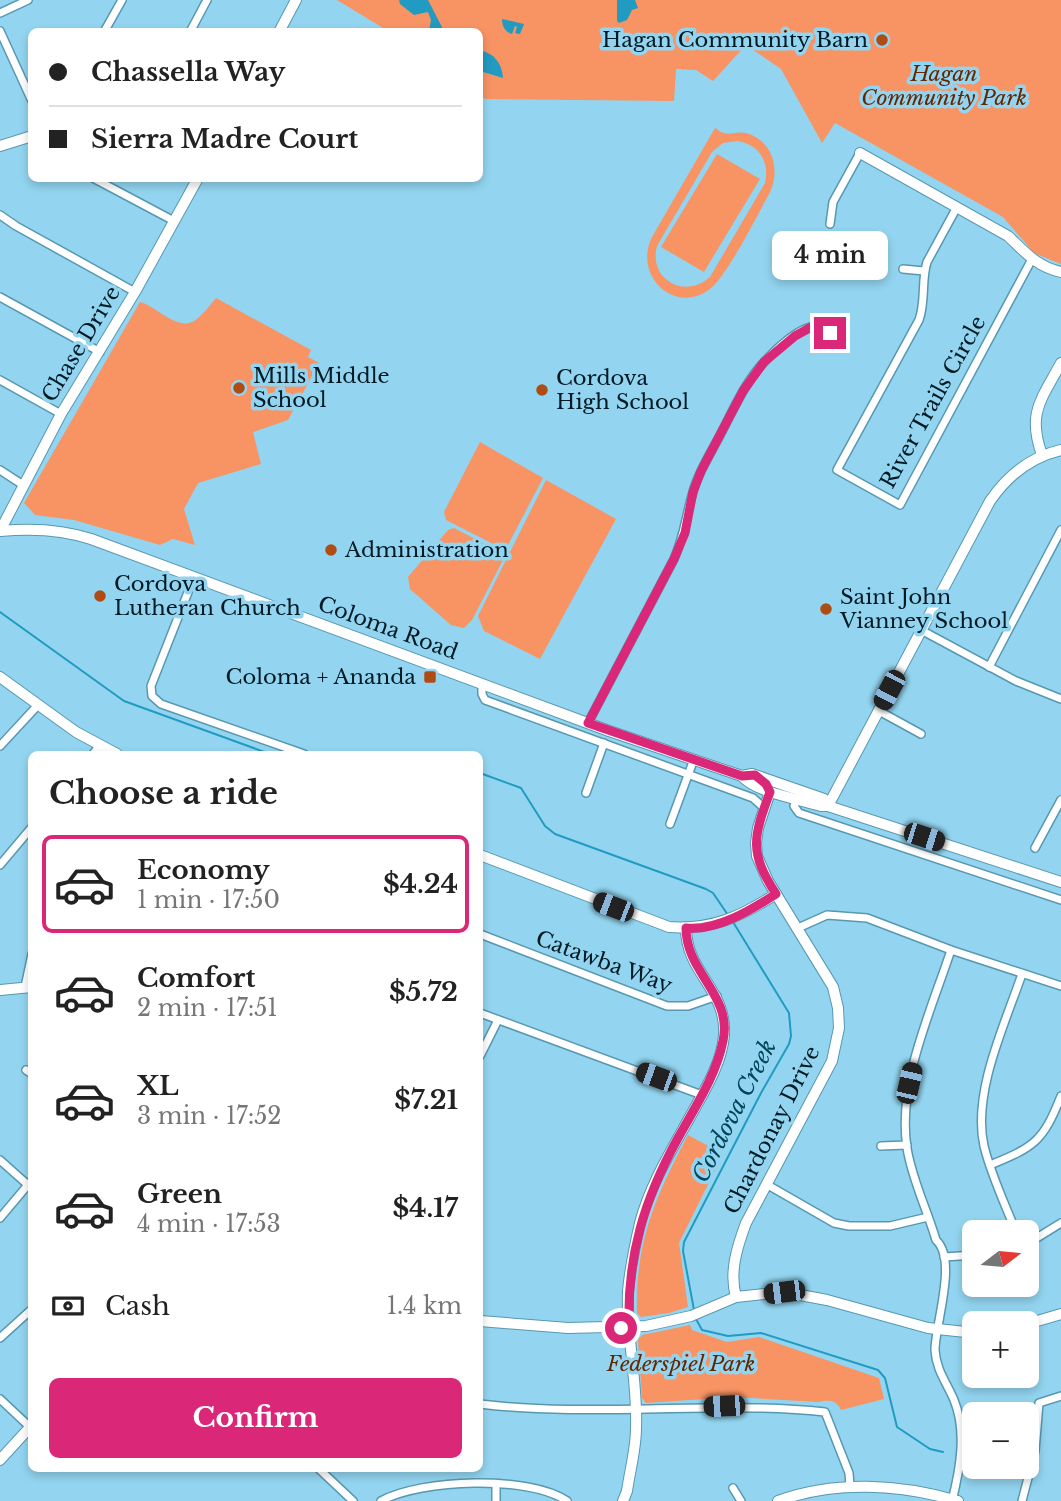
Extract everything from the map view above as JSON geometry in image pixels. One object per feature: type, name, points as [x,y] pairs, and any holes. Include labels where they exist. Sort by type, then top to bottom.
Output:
[{"type":"street","points":[[0,13],[28,0]]},
{"type":"street","points":[[106,28],[121,0]]},
{"type":"street","points":[[192,28],[207,0]]},
{"type":"street","points":[[281,28],[296,0]]},
{"type":"street","points":[[0,31],[28,86]]},
{"type":"street","points":[[0,146],[28,137]]},
{"type":"street","points":[[830,223],[833,202],[860,153],[1008,236],[1044,267],[1061,272]]},
{"type":"street","points":[[108,182],[174,221]]},
{"type":"street","name":"Chase Drive","points":[[0,531],[61,414],[135,292],[196,182]]},
{"type":"street","name":"River Trails Circle","points":[[957,207],[924,271],[924,301],[919,320],[837,470],[900,505],[1032,259]]},
{"type":"street","points":[[0,215],[135,292]]},
{"type":"street","points":[[903,269],[924,271]]},
{"type":"street","points":[[0,297],[100,352]]},
{"type":"street","points":[[588,723],[674,559],[685,533],[693,492],[701,471],[743,391],[764,362],[795,336],[813,326],[842,340]]},
{"type":"street","points":[[1042,456],[1035,431],[1036,413],[1061,363]]},
{"type":"street","points":[[0,380],[61,414]]},
{"type":"street","points":[[828,806],[996,491],[1021,467],[1061,450]]},
{"type":"street","points":[[0,470],[23,485]]},
{"type":"street","name":"Coloma Road","points":[[0,531],[37,528],[68,532],[194,576],[588,723],[742,776],[755,775],[824,799],[828,806]]},
{"type":"street","points":[[989,667],[1061,530]]},
{"type":"street","points":[[194,576],[151,686],[152,696],[161,705],[295,751]]},
{"type":"street","points":[[921,630],[1026,685],[1061,698]]},
{"type":"street","points":[[0,677],[96,750]]},
{"type":"street","name":"Coloma Road","points":[[482,684],[481,692],[485,700],[753,798],[764,808]]},
{"type":"street","points":[[0,746],[38,705]]},
{"type":"street","points":[[878,710],[921,734]]},
{"type":"street","points":[[586,793],[604,743]]},
{"type":"street","points":[[670,824],[694,759]]},
{"type":"street","points":[[755,775],[766,784],[770,792]]},
{"type":"street","name":"Coloma Road","points":[[742,776],[747,783],[770,792],[828,806],[1061,883]]},
{"type":"street","name":"Chardonay Drive","points":[[736,1297],[733,1274],[736,1251],[746,1223],[832,1061],[838,1040],[838,1008],[833,987],[763,873],[755,849],[770,792]]},
{"type":"street","points":[[797,799],[794,806],[799,813],[1061,900]]},
{"type":"street","points":[[1035,848],[1058,814],[1061,800]]},
{"type":"street","points":[[0,864],[28,832]]},
{"type":"street","points":[[483,856],[658,924],[686,928],[701,928],[729,919],[776,894]]},
{"type":"street","points":[[798,928],[827,915],[867,918],[951,950],[1061,986]]},
{"type":"street","points":[[623,1501],[627,1491],[636,1428],[629,1327],[629,1280],[641,1222],[660,1173],[716,1066],[724,1040],[723,1018],[717,996],[692,957],[687,944],[686,928]]},
{"type":"street","name":"Catawba Way","points":[[483,935],[667,1006],[688,1006],[717,996]]},
{"type":"street","points":[[778,1501],[850,1486],[895,1488],[954,1500],[961,1421],[938,1366],[935,1347],[944,1291],[944,1257],[915,1181],[907,1145],[907,1099],[913,1066],[951,950]]},
{"type":"street","points":[[1011,1220],[990,1166],[982,1131],[983,1097],[1022,974]]},
{"type":"street","points":[[0,990],[28,987]]},
{"type":"street","points":[[483,1014],[702,1095]]},
{"type":"street","points":[[483,1049],[498,1020]]},
{"type":"street","points":[[990,1166],[1034,1144],[1051,1122],[1061,1096]]},
{"type":"street","points":[[881,1146],[907,1145]]},
{"type":"street","points":[[0,1160],[28,1181]]},
{"type":"street","points":[[766,1184],[834,1223],[875,1227],[901,1225],[928,1217]]},
{"type":"street","points":[[0,1218],[28,1185]]},
{"type":"street","points":[[1040,1236],[1061,1223]]},
{"type":"street","points":[[944,1257],[962,1256]]},
{"type":"street","points":[[483,1321],[541,1327],[629,1327],[657,1324],[695,1314],[736,1297],[784,1292],[806,1295],[938,1329],[962,1332]]},
{"type":"street","points":[[0,1338],[28,1313]]},
{"type":"street","points":[[1039,1320],[1061,1314]]},
{"type":"street","points":[[1022,1501],[1035,1451],[1039,1403],[1061,1396]]},
{"type":"street","points":[[0,1399],[28,1424]]},
{"type":"street","points":[[483,1404],[545,1410],[751,1406],[825,1412],[849,1473],[850,1486]]},
{"type":"street","points":[[0,1460],[28,1430]]},
{"type":"street","points":[[322,1472],[353,1501]]},
{"type":"street","points":[[381,1501],[409,1489],[428,1485],[528,1486],[567,1501]]},
{"type":"street","points":[[496,1485],[496,1501]]},
{"type":"street","points":[[733,1488],[741,1501]]},
{"type":"green space","name":"Hagan Community Park","points":[[337,0],[1061,0],[1061,264],[1034,253],[1003,217],[835,123],[822,143],[781,69],[746,45],[713,81],[696,70],[676,69],[674,101],[486,99],[483,98],[483,28],[383,28]]},
{"type":"green space","points":[[715,128],[727,133],[746,133],[762,142],[768,149],[775,174],[770,192],[733,258],[710,289],[696,296],[683,298],[660,287],[648,265],[652,237]],"holes":[[[723,143],[745,143],[761,155],[766,168],[765,183],[710,277],[700,284],[690,286],[671,282],[658,268],[657,246],[712,152]]]},
{"type":"green space","points":[[717,154],[760,179],[704,272],[661,247]]},
{"type":"green space","points":[[216,298],[311,350],[308,357],[319,363],[288,420],[253,432],[261,464],[198,483],[184,509],[195,545],[173,539],[160,545],[74,520],[35,515],[24,503],[140,302],[168,318],[190,323],[205,312]]},
{"type":"green space","points":[[480,442],[543,478],[507,547],[503,549],[446,520],[444,512]]},
{"type":"green space","points":[[546,480],[616,519],[540,659],[484,631],[478,616]]},
{"type":"green space","points":[[454,528],[500,552],[503,560],[472,620],[464,628],[451,625],[410,589],[408,577],[448,530]]},
{"type":"green space","points":[[688,1135],[723,1154],[679,1243],[688,1307],[641,1317],[637,1313],[637,1287],[644,1241],[657,1199]]},
{"type":"green space","name":"Federspiel Park","points":[[690,1325],[692,1330],[727,1342],[759,1337],[879,1378],[884,1399],[841,1410],[837,1404],[828,1401],[734,1397],[646,1403],[642,1398],[638,1340],[642,1335]]},
{"type":"water","points":[[399,0],[428,0],[442,28],[430,28],[431,20],[428,12],[414,15],[400,4]]},
{"type":"water","points":[[617,0],[635,0],[638,8],[632,10],[627,20],[619,23],[617,21]]},
{"type":"water","points":[[502,19],[524,24],[520,34],[515,33],[515,26],[512,34],[507,32]]},
{"type":"water","points":[[483,52],[496,60],[503,78],[483,72]]},
{"type":"waterway","name":"Cordova Creek","points":[[0,612],[124,701],[262,751]]},
{"type":"waterway","name":"Cordova Creek","points":[[483,774],[521,788],[545,826],[555,834],[706,889],[713,893],[728,915]]},
{"type":"waterway","name":"Cordova Creek","points":[[694,1310],[683,1251],[684,1242],[791,1036],[789,1013],[733,922]]},
{"type":"waterway","name":"Cordova Creek","points":[[696,1319],[702,1330],[728,1336],[761,1333],[878,1370],[885,1378],[897,1427],[930,1449],[943,1452]]},
{"type":"place","name":"Hagan Community Barn","points":[[882,40]]},
{"type":"place","name":"Mills Middle School","points":[[239,388]]},
{"type":"place","name":"Cordova High School","points":[[542,390]]},
{"type":"place","name":"Administration","points":[[331,550]]},
{"type":"place","name":"Cordova Lutheran Church","points":[[100,596]]},
{"type":"place","name":"Saint John Vianney School","points":[[826,609]]},
{"type":"place","name":"Coloma + Ananda","points":[[430,677]]},
{"type":"route","points":[[621,1328],[629,1327],[628,1292],[633,1255],[649,1198],[716,1066],[724,1040],[721,1006],[692,957],[687,944],[686,928],[701,928],[726,920],[776,894],[763,873],[755,849],[758,828],[770,792],[766,784],[755,775],[742,776],[588,723],[680,547],[693,492],[701,471],[743,391],[764,362],[795,336],[813,326],[830,333]]}]
